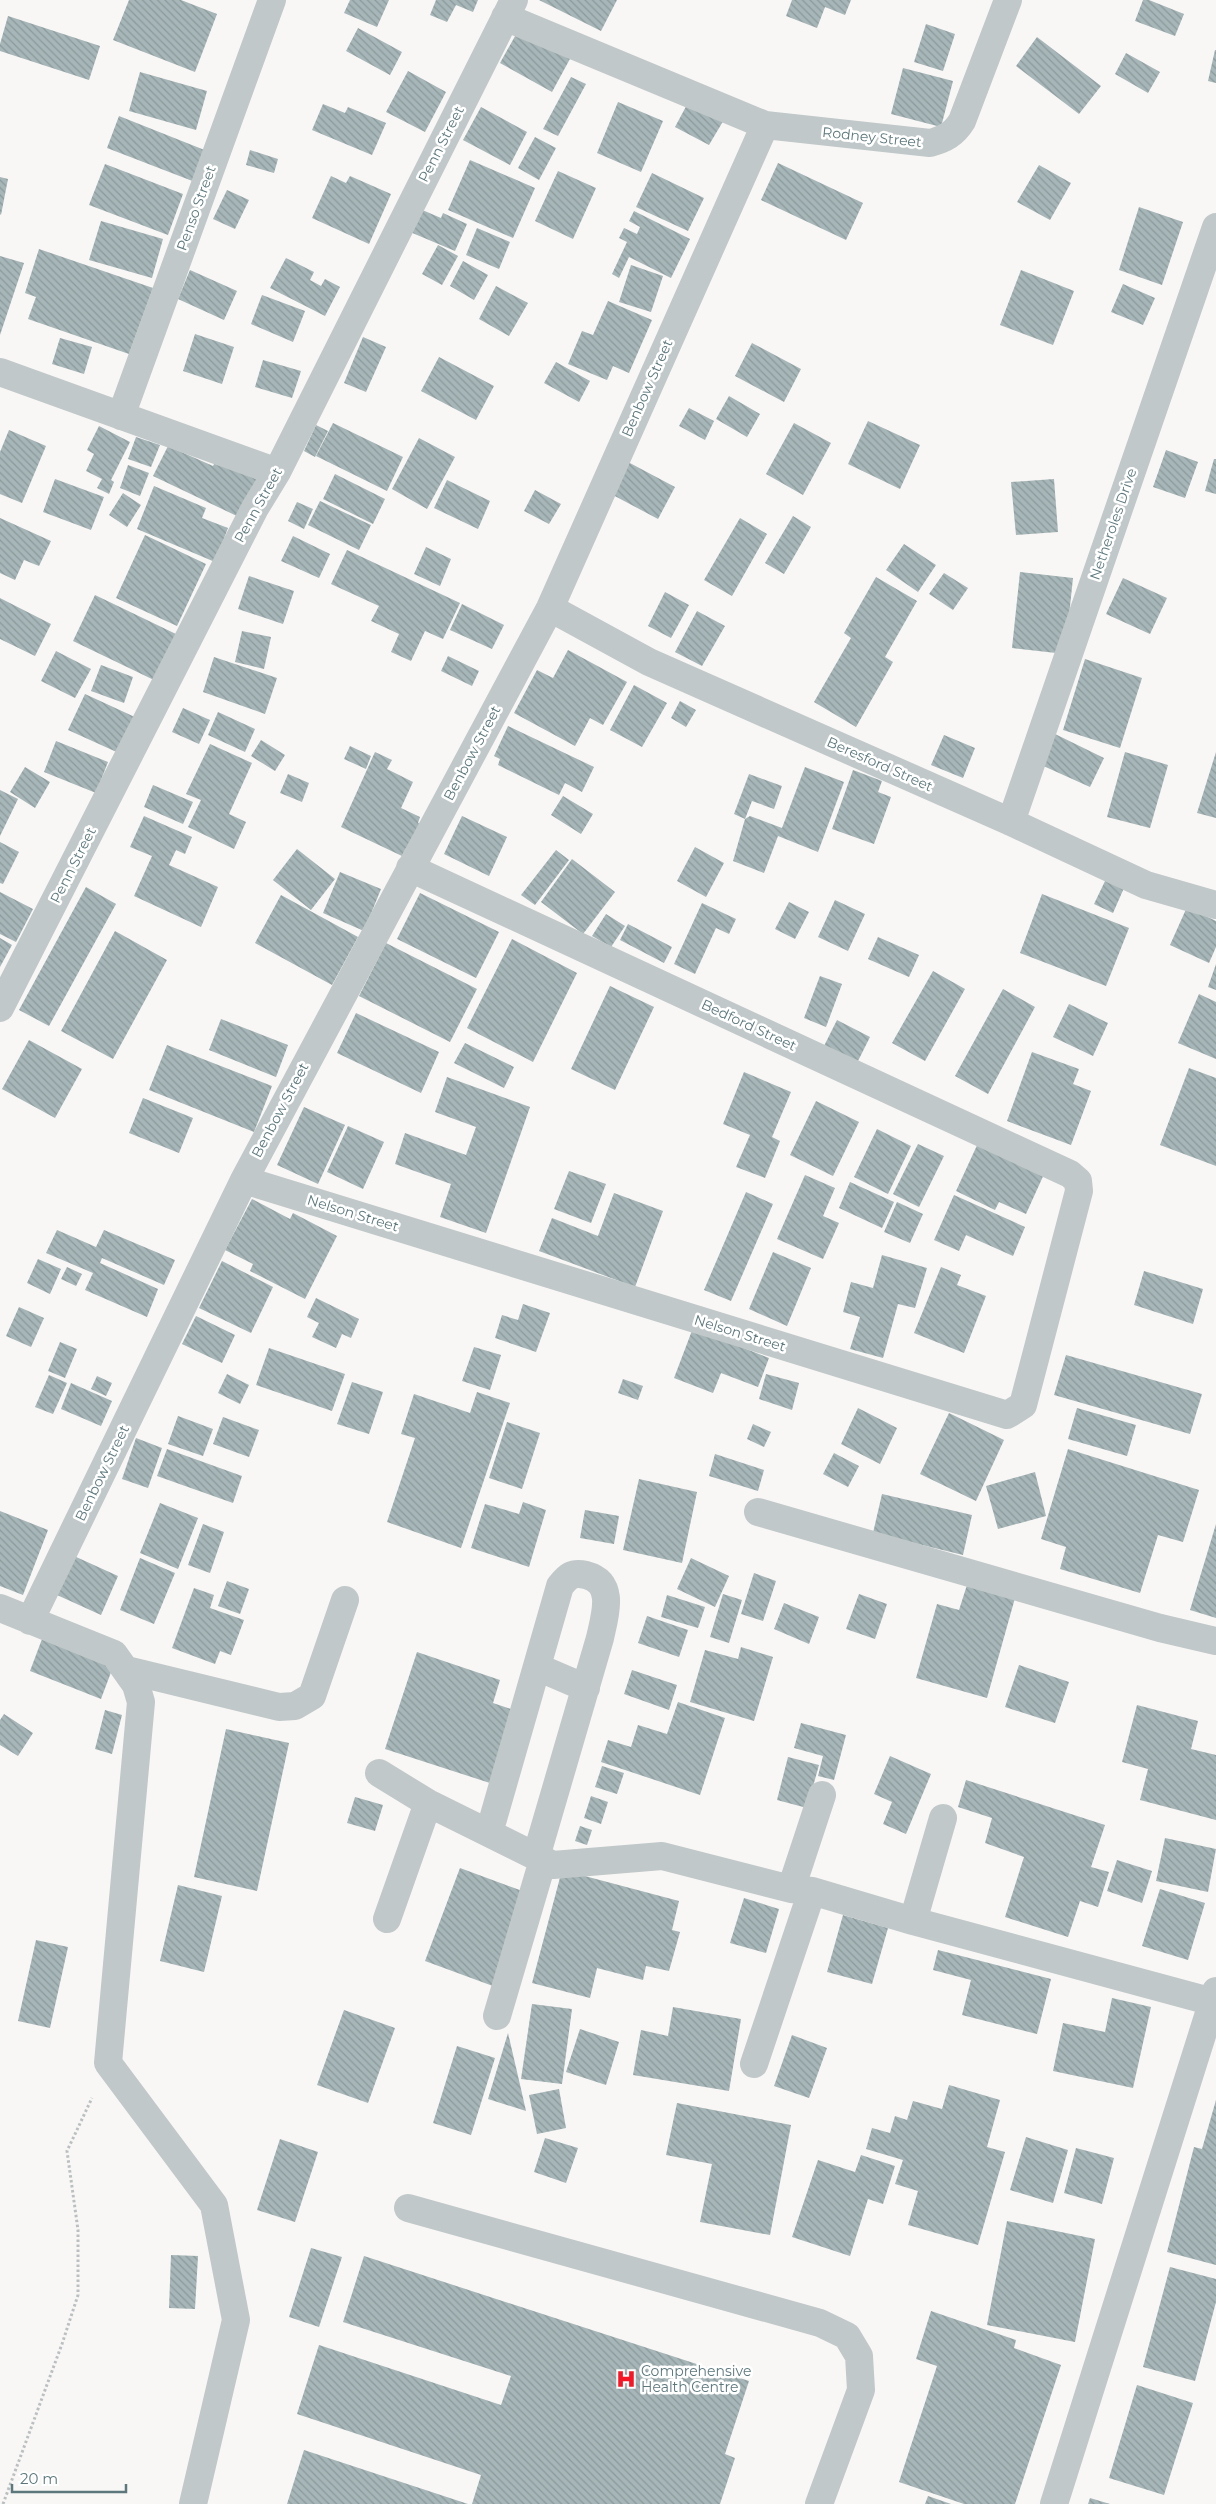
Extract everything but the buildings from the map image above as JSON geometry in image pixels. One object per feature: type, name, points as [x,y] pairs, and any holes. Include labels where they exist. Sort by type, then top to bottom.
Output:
[{"type":"street","name":"Penso Street","points":[[121,416],[272,0]]},
{"type":"street","name":"Rodney Street","points":[[765,125],[930,143],[943,140],[955,132],[962,121],[1008,0]]},
{"type":"street","points":[[509,9],[765,125]]},
{"type":"street","name":"Penn Street","points":[[0,1008],[255,508],[277,472],[509,9]]},
{"type":"street","name":"Benbow Street","points":[[30,1621],[244,1180],[550,608],[765,125]]},
{"type":"street","name":"Netheroles Drive","points":[[1011,822],[1213,244]]},
{"type":"street","points":[[0,373],[277,472]]},
{"type":"street","name":"Beresford Street","points":[[550,608],[649,662],[1011,822],[1146,885],[1216,905]]},
{"type":"street","name":"Bedford Street","points":[[410,868],[1070,1174],[1078,1181],[1079,1191]]},
{"type":"street","name":"Nelson Street","points":[[244,1180],[1006,1415],[1023,1405],[1079,1191]]},
{"type":"street","points":[[758,1512],[1160,1628],[1216,1641]]},
{"type":"street","points":[[489,1833],[560,1586],[569,1575],[578,1573],[596,1578],[603,1586],[606,1595],[606,1612],[497,2016]]},
{"type":"street","points":[[127,1670],[279,1707],[295,1706],[312,1696],[345,1600]]},
{"type":"street","points":[[0,1608],[114,1654],[136,1685],[141,1702],[108,2063],[214,2205],[216,2215],[236,2320],[193,2504]]},
{"type":"street","points":[[537,1667],[586,1688]]},
{"type":"street","points":[[379,1773],[428,1803],[553,1865],[662,1856],[802,1890],[913,1921],[1214,1997],[1054,2504]]},
{"type":"street","points":[[754,2064],[802,1890],[822,1795]]},
{"type":"street","points":[[388,1918],[428,1803]]},
{"type":"street","points":[[913,1921],[943,1818]]},
{"type":"street","points":[[408,2208],[820,2323],[847,2336],[859,2356],[860,2390],[818,2504]]},
{"type":"path","points":[[3,2504],[78,2295],[78,2230],[67,2151],[108,2063]]},
{"type":"place","name":"Comprehensive Health Centre","points":[[626,2379]]}]
